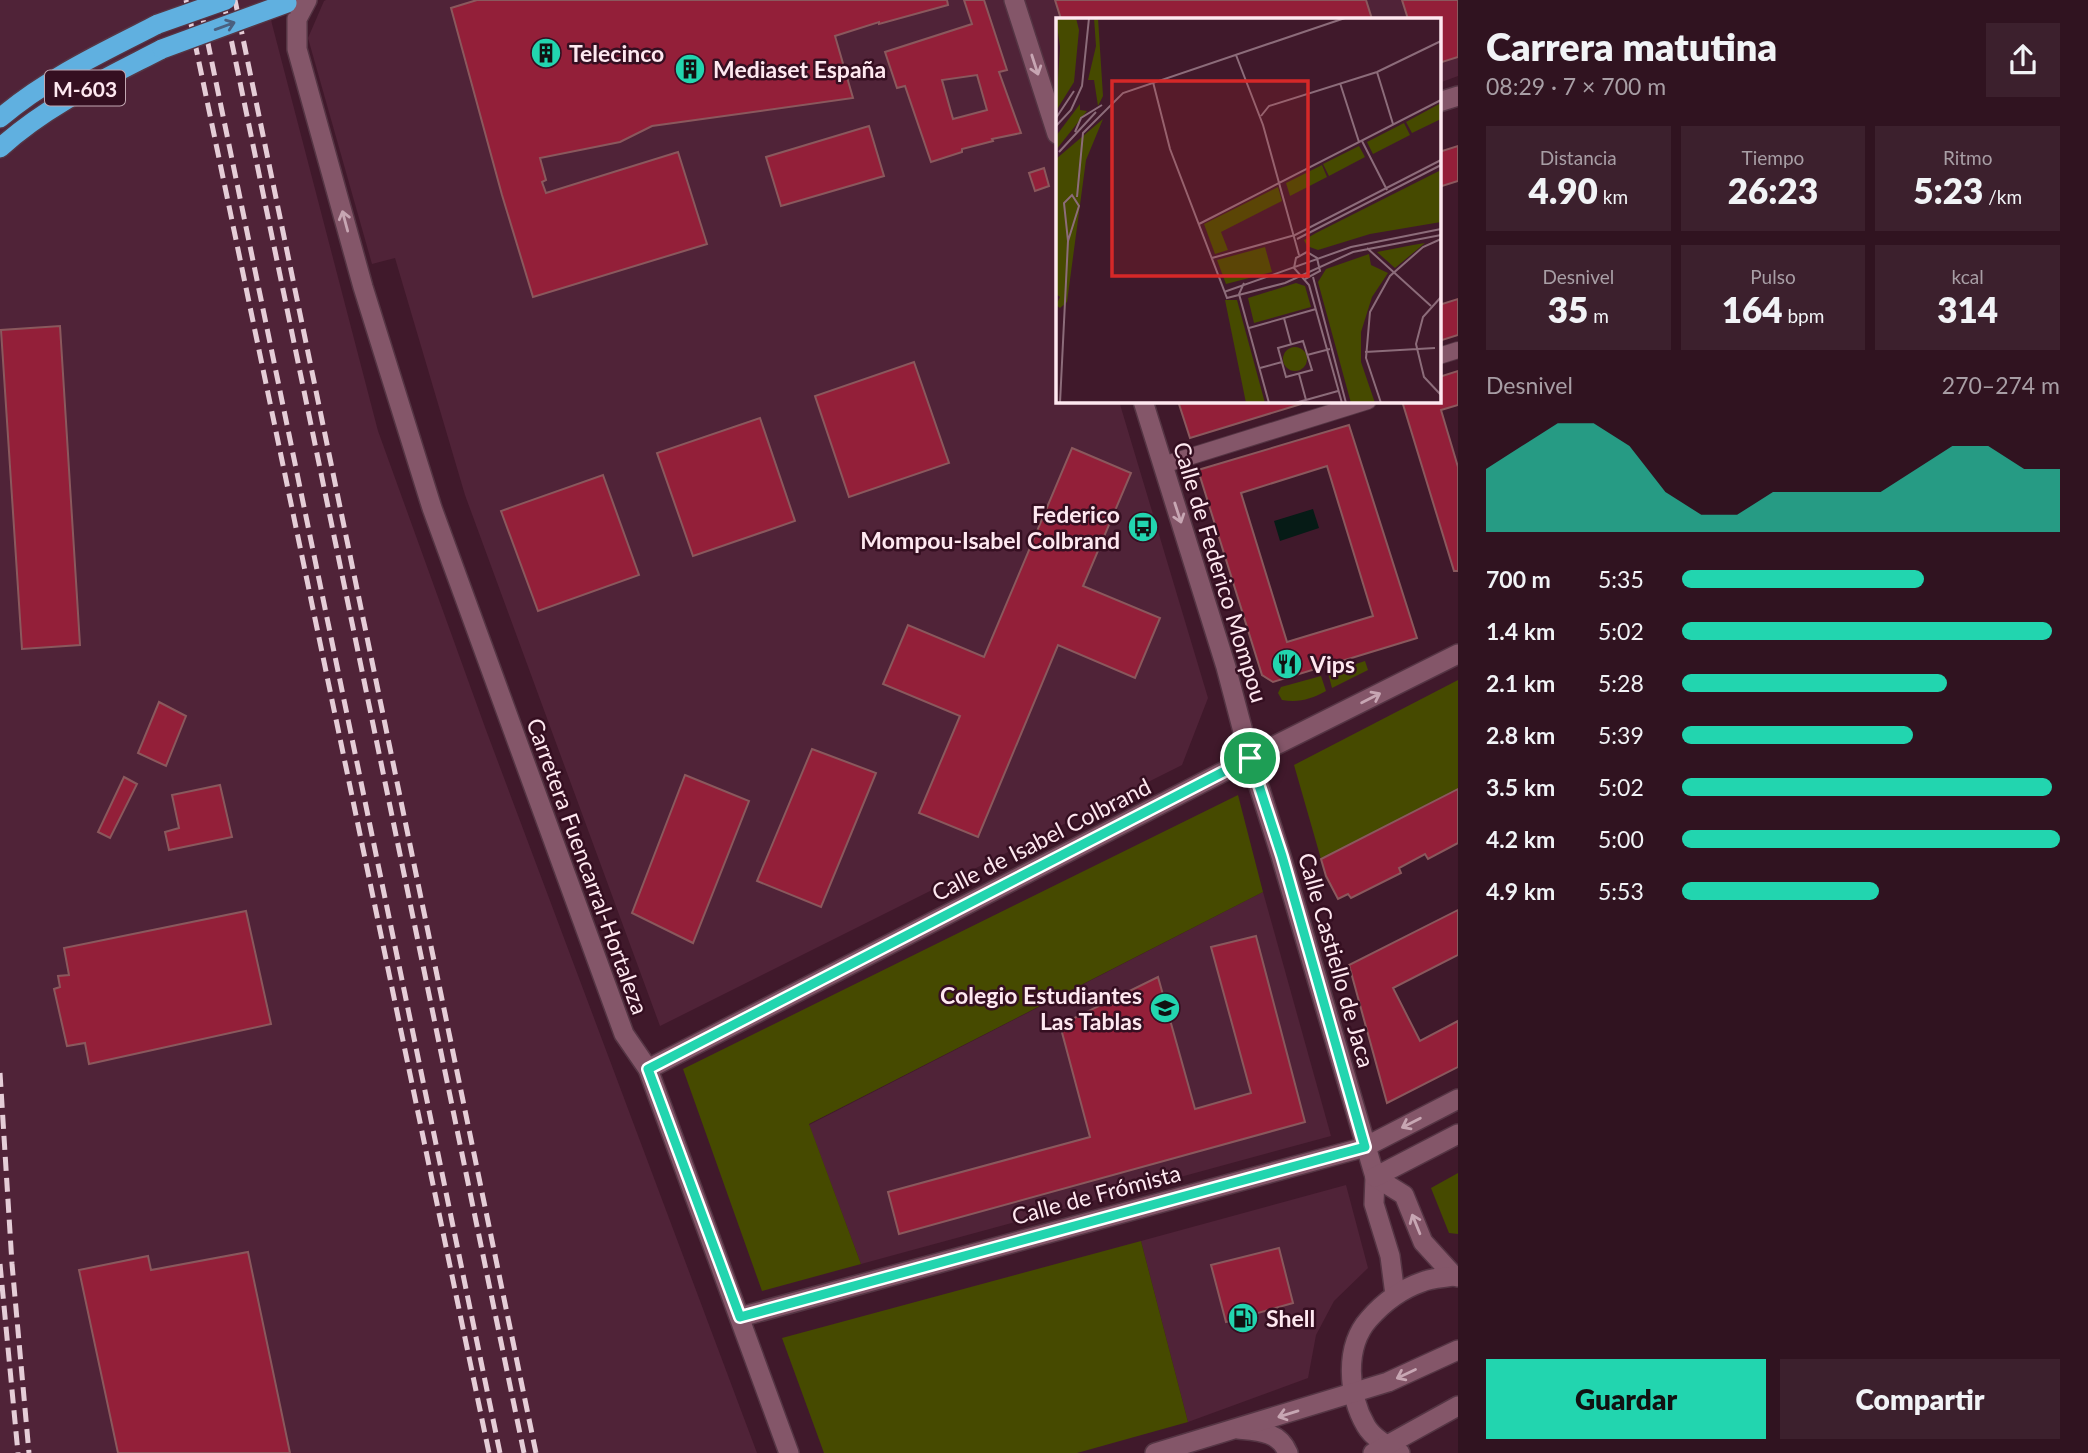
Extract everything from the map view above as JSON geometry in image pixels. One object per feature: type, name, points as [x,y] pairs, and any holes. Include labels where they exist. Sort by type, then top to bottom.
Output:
[{"type":"highway","name":"M-603","points":[[0,118],[19,102],[71,69],[158,24],[226,0]]},
{"type":"highway","name":"M-603","points":[[7,142],[79,91],[162,49],[291,1]]},
{"type":"street","name":"Carretera Fuencarral-Hortaleza","points":[[307,0],[297,19],[297,49],[363,287],[441,533],[624,1034],[648,1069],[789,1453]]},
{"type":"street","points":[[1014,0],[1056,131]]},
{"type":"street","points":[[1440,102],[1458,96]]},
{"type":"street","points":[[1440,356],[1458,350]]},
{"type":"street","name":"Calle de Federico Mompou","points":[[1143,402],[1226,667],[1250,758]]},
{"type":"street","points":[[1163,465],[1365,402]]},
{"type":"street","name":"Calle de Isabel Colbrand","points":[[648,1069],[1250,758],[1458,654]]},
{"type":"street","name":"Calle Castiello de Jaca","points":[[1250,758],[1282,856],[1375,1177],[1374,1204],[1390,1256],[1395,1295]]},
{"type":"street","name":"Calle de Frómista","points":[[740,1317],[1365,1147],[1458,1099]]},
{"type":"street","points":[[1375,1177],[1458,1135]]},
{"type":"street","points":[[1375,1177],[1404,1195],[1423,1242],[1456,1277]]},
{"type":"street","points":[[1456,1277],[1423,1281],[1395,1295],[1368,1320],[1357,1339],[1352,1359],[1353,1393],[1367,1427],[1386,1450],[1458,1406]]},
{"type":"street","points":[[1155,1453],[1388,1382],[1458,1350]]},
{"type":"street","points":[[1238,1429],[1269,1432],[1286,1447],[1288,1453]]},
{"type":"shaded area","points":[[0,0],[267,0],[378,431],[486,730],[757,1453],[0,1453]]},
{"type":"shaded area","points":[[1458,0],[1458,76],[1440,83],[1440,18],[1056,18],[1056,402],[1119,402],[1208,698],[1182,765],[660,1026],[465,495],[395,258],[372,264],[308,38],[324,1]]},
{"type":"shaded area","points":[[1313,509],[1319,528],[1280,541],[1274,521]]},
{"type":"shaded area","points":[[1365,661],[1368,670],[1332,688],[1328,673]]},
{"type":"shaded area","points":[[1321,676],[1326,691],[1315,696],[1288,701],[1282,700],[1278,693],[1281,687]]},
{"type":"shaded area","points":[[1458,680],[1458,789],[1321,859],[1294,765]]},
{"type":"shaded area","points":[[1238,795],[1263,892],[809,1124],[861,1264],[762,1291],[683,1069]]},
{"type":"shaded area","name":"Colegio Estudiantes Las Tablas","points":[[1263,892],[1331,1136],[861,1264],[809,1125]]},
{"type":"shaded area","points":[[1458,1173],[1458,1234],[1449,1233],[1431,1188]]},
{"type":"shaded area","name":"Shell","points":[[1346,1185],[1368,1268],[1334,1301],[1316,1335],[1308,1378],[1188,1422],[1141,1241]]},
{"type":"shaded area","points":[[1141,1241],[1188,1422],[1077,1453],[824,1453],[782,1338]]},
{"type":"building","points":[[477,0],[947,0],[948,5],[835,36],[853,98],[652,126],[620,142],[540,158],[546,180],[542,182],[546,193],[678,152],[707,244],[533,297],[451,8]]},
{"type":"building","points":[[964,0],[984,0],[1007,70],[999,72],[1021,133],[992,139],[993,141],[962,149],[962,152],[931,162],[905,86],[897,88],[885,52],[972,24]],"holes":[[[977,75],[987,110],[953,119],[942,80]]]},
{"type":"building","points":[[1055,0],[1366,0],[1372,18],[1061,18]]},
{"type":"building","points":[[1402,0],[1458,0],[1458,57],[1440,63],[1440,18],[1408,18]]},
{"type":"building","points":[[869,126],[884,176],[781,206],[766,157]]},
{"type":"building","points":[[1458,146],[1458,181],[1440,187],[1440,152]]},
{"type":"building","points":[[1044,168],[1049,186],[1035,191],[1029,173]]},
{"type":"building","points":[[1458,299],[1458,335],[1440,341],[1440,305]]},
{"type":"building","points":[[60,326],[80,645],[22,649],[1,330]]},
{"type":"building","points":[[914,362],[949,463],[849,497],[815,396]]},
{"type":"building","points":[[1458,371],[1458,405],[1441,410],[1458,467],[1458,571],[1454,571],[1402,402],[1439,403],[1440,377]]},
{"type":"building","points":[[1178,402],[1301,404],[1190,438]]},
{"type":"building","points":[[760,418],[795,521],[693,556],[657,453]]},
{"type":"building","points":[[1349,425],[1417,638],[1273,682],[1262,675],[1198,470]],"holes":[[[1327,466],[1373,616],[1287,642],[1241,493]]]},
{"type":"building","points":[[1072,448],[1131,473],[1083,586],[1160,618],[1135,678],[1058,645],[978,837],[919,813],[960,716],[883,684],[908,625],[984,657]]},
{"type":"building","points":[[603,475],[639,575],[538,611],[501,511]]},
{"type":"building","points":[[159,702],[186,716],[166,766],[138,753]]},
{"type":"building","points":[[812,749],[876,773],[821,907],[757,881]]},
{"type":"building","points":[[685,775],[749,801],[693,943],[632,913]]},
{"type":"building","points":[[124,777],[137,784],[110,838],[98,832]]},
{"type":"building","points":[[220,785],[232,837],[169,850],[165,832],[179,828],[172,795]]},
{"type":"building","points":[[1458,789],[1458,843],[1428,859],[1425,854],[1399,868],[1401,873],[1351,898],[1348,894],[1338,899],[1321,859]]},
{"type":"building","points":[[1458,910],[1458,955],[1393,988],[1420,1041],[1458,1021],[1458,1067],[1387,1103],[1349,965]]},
{"type":"building","points":[[246,911],[271,1024],[89,1064],[85,1043],[67,1046],[54,989],[60,987],[58,976],[69,975],[64,948]]},
{"type":"building","points":[[1256,936],[1305,1122],[899,1234],[888,1192],[1090,1137],[1060,1025],[1158,977],[1195,1109],[1251,1093],[1211,947]]},
{"type":"building","points":[[1279,1248],[1293,1303],[1226,1322],[1211,1265]]},
{"type":"building","points":[[248,1252],[290,1453],[118,1453],[79,1270],[148,1256],[151,1270]]},
{"type":"railway","points":[[186,0],[489,1453]]},
{"type":"railway","points":[[199,0],[500,1453]]},
{"type":"railway","points":[[223,0],[524,1453]]},
{"type":"railway","points":[[235,0],[536,1453]]},
{"type":"railway","points":[[0,1073],[12,1264],[29,1453]]},
{"type":"railway","points":[[0,1264],[18,1453]]},
{"type":"place","name":"Telecinco","points":[[546,53]]},
{"type":"place","name":"Mediaset España","points":[[690,69]]},
{"type":"place","name":"Federico Mompou-Isabel Colbrand","points":[[1143,527]]},
{"type":"place","name":"Vips","points":[[1287,664]]},
{"type":"place","name":"Colegio Estudiantes Las Tablas","points":[[1165,1008]]},
{"type":"place","name":"Shell","points":[[1243,1318]]},
{"type":"route","points":[[1250,758],[1282,856],[1365,1147],[740,1317],[648,1069],[1250,758]]}]
